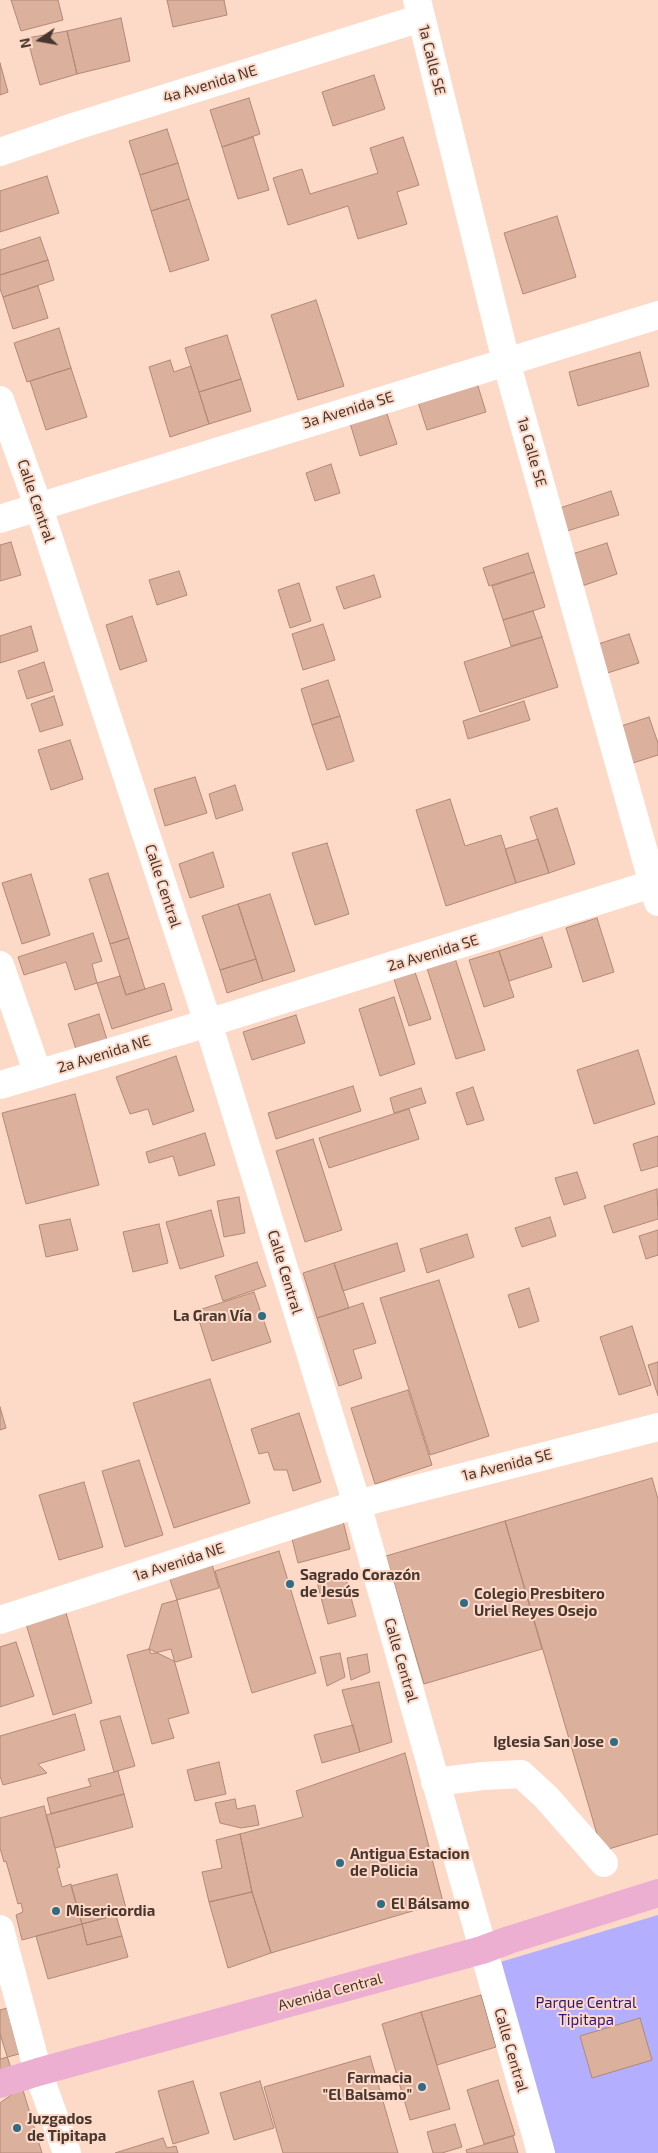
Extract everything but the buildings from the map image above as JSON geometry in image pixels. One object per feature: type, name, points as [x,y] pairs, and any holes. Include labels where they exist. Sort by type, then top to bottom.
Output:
[{"type":"main road","name":"Avenida Central","points":[[0,2084],[482,1950],[658,1893]]},
{"type":"street","name":"4a Avenida NE","points":[[0,152],[419,9]]},
{"type":"street","name":"1a Calle SE","points":[[419,9],[506,361],[656,889]]},
{"type":"street","name":"3a Avenida SE","points":[[0,519],[658,315]]},
{"type":"street","name":"Calle Central","points":[[0,400],[39,508],[208,1023],[357,1504],[541,2153]]},
{"type":"street","name":"2a Avenida SE","points":[[208,1023],[656,889]]},
{"type":"street","points":[[0,965],[38,1074]]},
{"type":"street","name":"2a Avenida NE","points":[[0,1085],[208,1023]]},
{"type":"street","name":"1a Avenida SE","points":[[357,1504],[658,1427]]},
{"type":"street","name":"1a Avenida NE","points":[[0,1620],[357,1504]]},
{"type":"street","points":[[435,1782],[483,1776],[522,1774],[546,1797],[604,1863]]},
{"type":"street","points":[[0,1929],[38,2072],[67,2153]]},
{"type":"green space","name":"Parque Central Tipitapa","points":[[658,1915],[658,2153],[549,2153],[497,1963]]},
{"type":"place","name":"La Gran Vía","points":[[262,1316]]},
{"type":"place","name":"Sagrado Corazón de Jesús","points":[[290,1584]]},
{"type":"place","name":"Colegio Presbitero Uriel Reyes Osejo","points":[[464,1603]]},
{"type":"place","name":"Iglesia San Jose","points":[[614,1742]]},
{"type":"place","name":"Antigua Estacion de Policia","points":[[340,1863]]},
{"type":"place","name":"El Bálsamo","points":[[381,1904]]},
{"type":"place","name":"Misericordia","points":[[56,1911]]},
{"type":"place","name":"Farmacia \"El Balsamo\"","points":[[422,2087]]},
{"type":"place","name":"Juzgados de Tipitapa","points":[[17,2128]]}]
